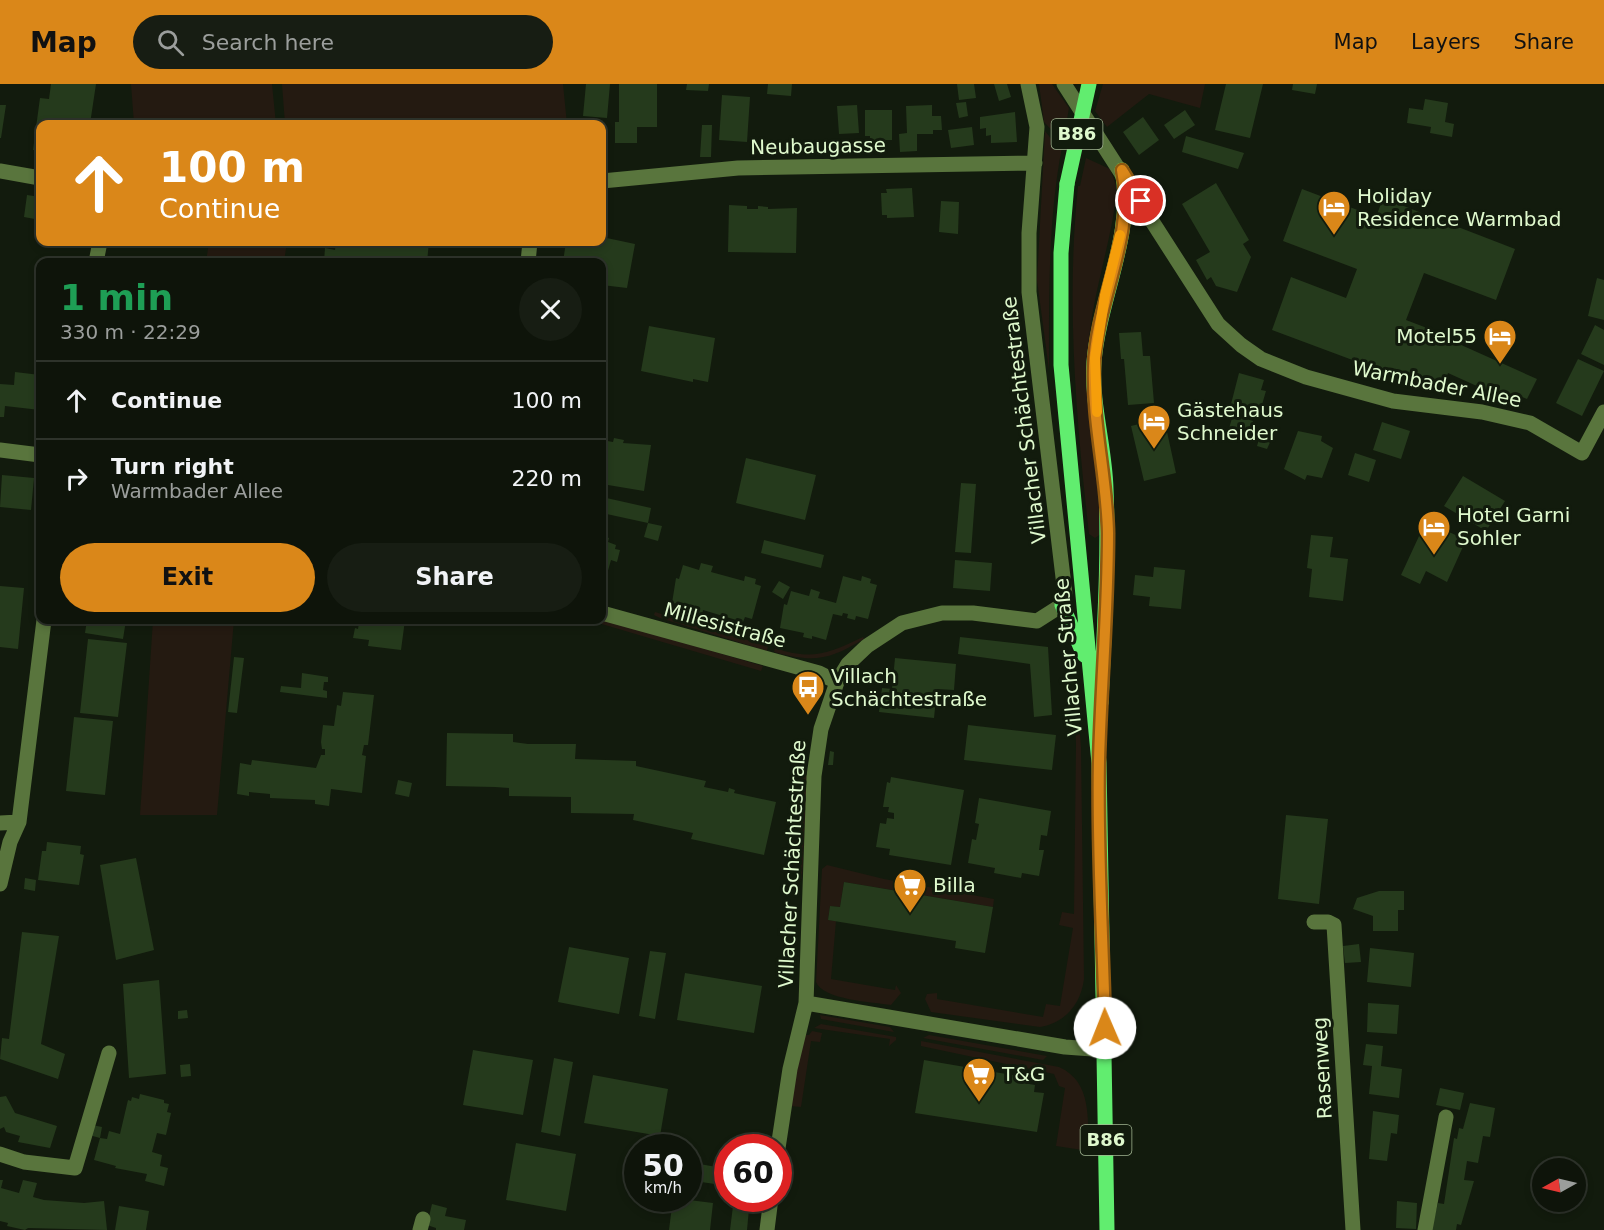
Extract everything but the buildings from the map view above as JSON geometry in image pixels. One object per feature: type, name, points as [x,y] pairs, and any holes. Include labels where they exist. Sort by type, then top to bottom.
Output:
[{"type":"main road","name":"Villacher Straße","points":[[1089,84],[1067,183],[1060,253],[1061,365],[1099,763],[1106,1050],[1107,1230]]},
{"type":"main road","points":[[1099,763],[1108,535],[1106,485],[1094,391],[1094,363],[1105,295],[1119,245],[1125,186],[1122,170]]},
{"type":"main road","points":[[1062,605],[1074,628],[1091,678]]},
{"type":"street","name":"Villacher Schächtestraße","points":[[780,1134],[790,1069],[806,1003],[814,776],[821,729],[837,682],[848,664],[867,646],[902,623],[942,613],[1037,621],[1062,605],[1065,594],[1029,292],[1029,233],[1037,127],[1028,84]]},
{"type":"street","name":"Warmbader Allee","points":[[1064,84],[1122,170],[1218,324],[1240,345],[1261,359],[1350,390],[1393,401],[1482,412],[1530,423],[1582,453],[1604,412]]},
{"type":"street","name":"Neubaugasse","points":[[606,181],[738,168],[1035,163]]},
{"type":"street","points":[[0,171],[36,177]]},
{"type":"street","points":[[0,450],[36,454]]},
{"type":"street","name":"Millesistraße","points":[[606,614],[819,673],[837,682]]},
{"type":"street","points":[[0,885],[10,842],[19,822],[44,624]]},
{"type":"street","points":[[0,823],[19,822]]},
{"type":"street","name":"Rasenweg","points":[[1314,922],[1334,925],[1353,1230]]},
{"type":"street","name":"Villacher Schächtestraße","points":[[806,1003],[1065,1047],[1106,1050]]},
{"type":"street","points":[[0,1154],[24,1162],[75,1168],[109,1053]]},
{"type":"street","points":[[1425,1230],[1446,1117]]},
{"type":"street","points":[[767,1230],[769,1212]]},
{"type":"shaded area","points":[[131,84],[272,84],[276,120],[134,120]]},
{"type":"shaded area","points":[[282,84],[563,84],[567,120],[285,120]]},
{"type":"shaded area","points":[[1039,84],[1052,84],[1069,108],[1063,142],[1044,122]]},
{"type":"shaded area","points":[[1103,84],[1205,84],[1200,108],[1149,94],[1107,127],[1095,111]]},
{"type":"shaded area","points":[[1045,131],[1056,145],[1062,147],[1052,230],[1049,285],[1049,370],[1037,280]]},
{"type":"shaded area","points":[[1086,158],[1110,169],[1117,188],[1111,229],[1093,310],[1088,351],[1088,397],[1101,534],[1095,538],[1089,534],[1074,360],[1074,230],[1078,186],[1080,186]]},
{"type":"shaded area","points":[[208,246],[286,246],[285,258],[207,258]]},
{"type":"shaded area","points":[[655,612],[768,646],[767,651],[660,618],[654,615]]},
{"type":"shaded area","points":[[606,620],[763,666],[761,671],[602,624],[606,624]]},
{"type":"shaded area","points":[[153,624],[234,624],[217,815],[140,815]]},
{"type":"shaded area","points":[[863,637],[864,639],[841,651],[821,658],[800,658],[774,652],[775,648],[800,654],[820,653]]},
{"type":"shaded area","points":[[1075,672],[1081,747],[1084,979],[1079,996],[1064,1017],[1040,1027],[931,1012],[925,999],[927,994],[937,993],[937,999],[1043,1017],[1046,1004],[1060,1006],[1073,928],[1059,925],[1062,912],[1074,914],[1076,744],[1073,674]]},
{"type":"shaded area","points":[[802,771],[807,771],[802,878],[796,888]]},
{"type":"shaded area","points":[[827,865],[884,879],[994,899],[993,907],[844,882],[840,907],[830,906],[828,920],[836,921],[831,979],[895,990],[896,985],[901,993],[891,1005],[838,996],[820,988],[816,982],[822,869]]},
{"type":"shaded area","points":[[820,1015],[890,1027],[894,1032],[821,1019]]},
{"type":"shaded area","points":[[821,1024],[896,1037],[896,1040],[889,1046],[890,1039],[814,1028]]},
{"type":"shaded area","points":[[812,1031],[822,1033],[820,1042],[811,1041],[801,1107],[790,1106],[804,1035],[809,1035]]},
{"type":"shaded area","points":[[929,1035],[1047,1056],[1043,1060],[923,1038]]},
{"type":"shaded area","points":[[921,1041],[1059,1067],[1070,1074],[1078,1082],[1086,1103],[1089,1151],[1056,1146],[1065,1088],[1059,1086],[1054,1074],[921,1046]]},
{"type":"slow traffic","points":[[1097,412],[1094,391],[1095,358],[1105,295],[1120,235]]},
{"type":"place","name":"Holiday Residence Warmbad","points":[[1334,236]]},
{"type":"place","name":"Motel55","points":[[1500,365]]},
{"type":"place","name":"Gästehaus Schneider","points":[[1154,450]]},
{"type":"place","name":"Hotel Garni Sohler","points":[[1434,556]]},
{"type":"place","name":"Villach Schächtestraße","points":[[808,716]]},
{"type":"place","name":"Billa","points":[[910,914]]},
{"type":"place","name":"T&G","points":[[979,1103]]},
{"type":"route","points":[[1105,1028],[1099,763],[1108,535],[1106,485],[1094,391],[1094,363],[1105,295],[1119,245],[1125,186],[1122,170],[1141,201]]}]
